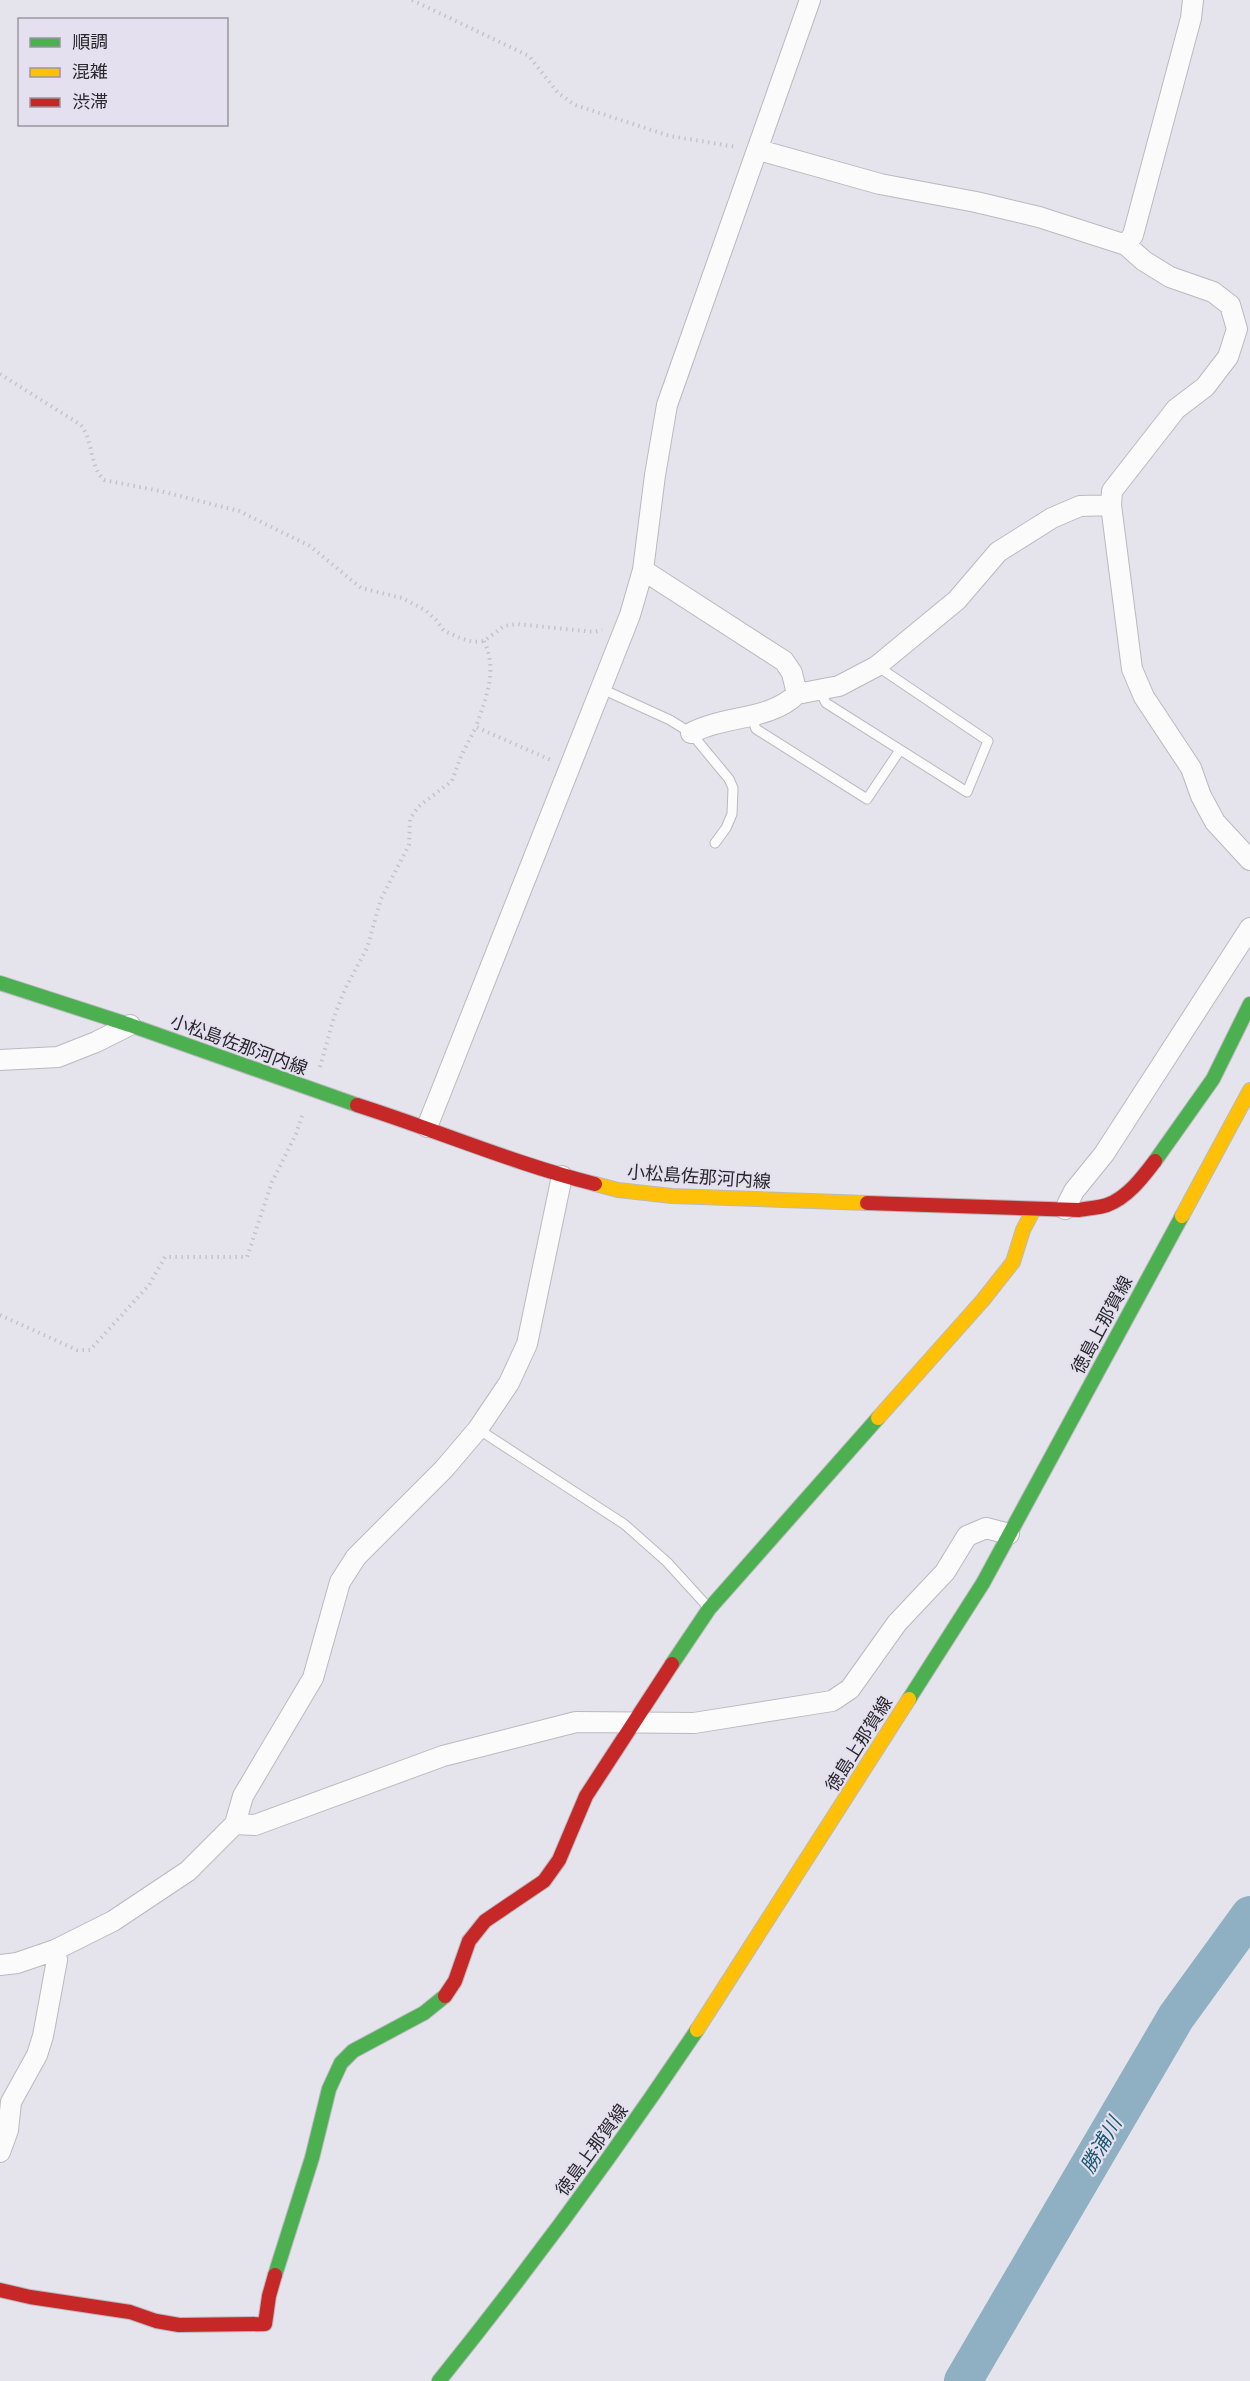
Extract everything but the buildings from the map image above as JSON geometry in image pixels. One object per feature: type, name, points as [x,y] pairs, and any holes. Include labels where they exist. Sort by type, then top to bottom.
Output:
[{"type":"main road","name":"小松島佐那河内線","points":[[0,983],[130,1025],[562,1176],[618,1190],[672,1196],[1079,1210],[1108,1205],[1142,1178],[1179,1130],[1212,1079],[1250,1004]]},
{"type":"main road","name":"徳島上那賀線","points":[[439,2381],[512,2290],[655,2093],[728,1983],[976,1593],[1250,1090]]},
{"type":"main road","points":[[0,2290],[30,2297],[111,2308],[179,2325],[265,2324],[269,2296],[312,2158],[329,2089],[341,2063],[353,2051],[424,2013],[444,1997],[455,1981],[469,1941],[485,1921],[544,1881],[559,1860],[586,1796],[709,1609],[983,1300],[1013,1262],[1023,1230],[1035,1209]]},
{"type":"street","points":[[426,1127],[630,615],[643,570],[667,405],[759,150],[810,0]]},
{"type":"street","points":[[1126,245],[1133,235],[1191,18],[1193,0]]},
{"type":"street","points":[[759,150],[880,184],[976,202],[1039,217],[1126,245],[1144,261],[1170,277],[1212,292],[1230,305],[1237,329],[1228,357],[1205,387],[1176,409],[1112,491],[1111,505],[1132,669],[1144,697],[1191,768],[1201,796],[1215,822],[1250,860]]},
{"type":"street","points":[[691,733],[707,725],[728,719],[752,717],[788,703],[797,694],[839,686],[878,666],[957,600],[998,552],[1052,518],[1080,506],[1111,505]]},
{"type":"street","points":[[643,570],[784,661],[792,673],[797,694]]},
{"type":"street","points":[[1065,1209],[1074,1191],[1104,1154],[1250,928]]},
{"type":"street","points":[[0,1060],[58,1057],[130,1025]]},
{"type":"street","points":[[0,1965],[17,1963],[55,1950],[112,1921],[188,1871],[235,1824],[243,1796],[313,1678],[340,1582],[356,1557],[444,1469],[478,1429],[508,1383],[527,1344],[562,1176]]},
{"type":"street","points":[[235,1824],[255,1825],[443,1756],[576,1722],[694,1723],[832,1701],[850,1689],[897,1623],[945,1572],[967,1536],[986,1528],[1009,1534]]},
{"type":"street","points":[[0,2152],[8,2130],[11,2102],[37,2055],[44,2036],[57,1960],[55,1950]]},
{"type":"lane","points":[[819,689],[826,703],[967,792],[988,741],[878,666]]},
{"type":"lane","points":[[602,688],[670,720],[691,733],[729,779],[733,788],[732,814],[726,828],[715,843]]},
{"type":"lane","points":[[752,717],[756,729],[867,799],[900,750]]},
{"type":"lane","points":[[478,1429],[624,1524],[667,1562],[709,1609]]},
{"type":"path","points":[[412,0],[529,56],[558,93],[576,105],[670,136],[759,150]]},
{"type":"path","points":[[0,374],[81,425],[89,435],[98,474],[104,480],[160,491],[239,512],[310,546],[362,588],[402,598],[425,610],[444,631],[453,635],[474,642],[484,640],[504,626],[517,624],[594,632],[603,630],[630,615]]},
{"type":"path","points":[[0,1315],[77,1350],[90,1350],[149,1285],[165,1257],[247,1257],[272,1182],[296,1134],[325,1054],[341,998],[367,948],[381,899],[409,845],[410,819],[418,807],[452,781],[461,756],[476,727],[492,676],[489,651],[484,640]]},
{"type":"path","points":[[476,727],[570,768]]},
{"type":"waterway","name":"勝浦川","points":[[963,2381],[1176,2017],[1250,1915]]},
{"type":"traffic: fast","points":[[0,983],[130,1025],[357,1105]]},
{"type":"traffic: fast","points":[[1155,1161],[1213,1079],[1250,1004]]},
{"type":"traffic: fast","points":[[909,1699],[983,1583],[1182,1216]]},
{"type":"traffic: fast","points":[[672,1664],[709,1609],[878,1418]]},
{"type":"traffic: fast","points":[[275,2275],[312,2158],[329,2089],[341,2063],[353,2051],[424,2013],[445,1996]]},
{"type":"traffic: fast","points":[[439,2381],[572,2208],[697,2030]]},
{"type":"traffic: slow","points":[[1182,1216],[1250,1090]]},
{"type":"traffic: slow","points":[[595,1184],[618,1190],[672,1196],[867,1203]]},
{"type":"traffic: slow","points":[[878,1418],[983,1300],[1013,1262],[1023,1230],[1034,1209]]},
{"type":"traffic: slow","points":[[697,2030],[909,1699]]},
{"type":"traffic: jam","points":[[357,1105],[535,1167],[595,1184]]},
{"type":"traffic: jam","points":[[867,1203],[1079,1210],[1100,1207],[1114,1202],[1128,1192],[1155,1161]]},
{"type":"traffic: jam","points":[[445,1996],[455,1981],[469,1941],[485,1921],[544,1881],[559,1860],[586,1796],[672,1664]]},
{"type":"traffic: jam","points":[[0,2290],[30,2297],[130,2312],[156,2321],[179,2325],[265,2324],[275,2275]]}]
